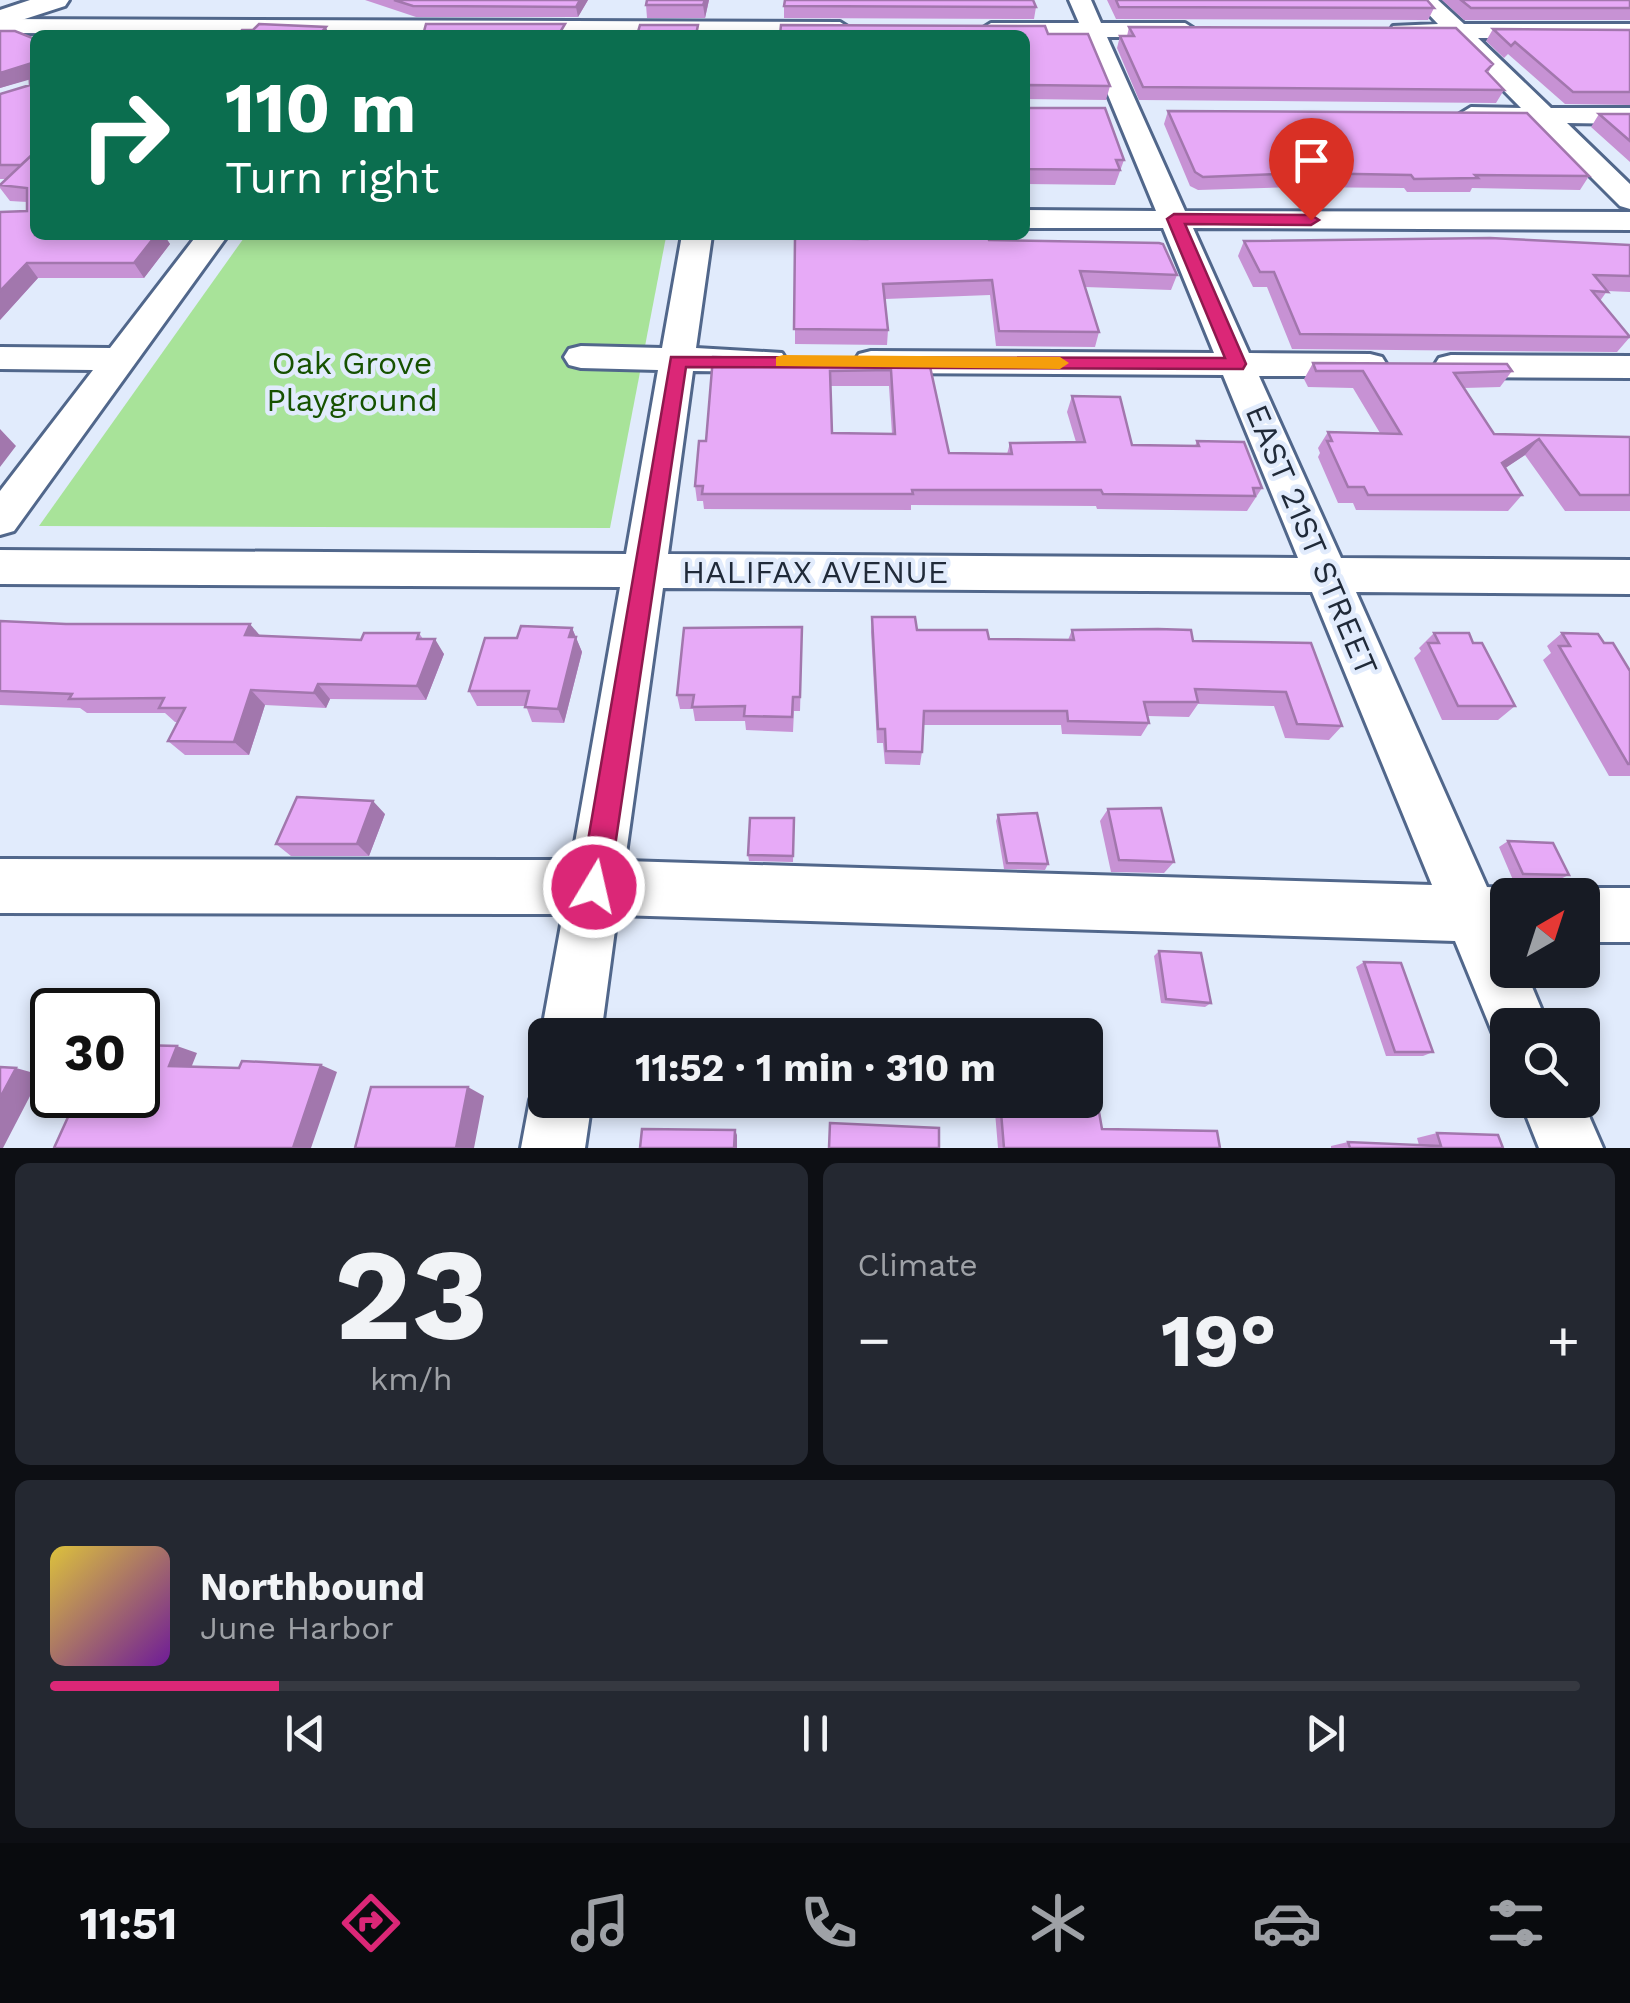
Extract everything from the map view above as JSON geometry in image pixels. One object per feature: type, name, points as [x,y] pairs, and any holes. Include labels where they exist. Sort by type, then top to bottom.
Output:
[{"type":"main road","points":[[0,22],[55,13]]},
{"type":"street","points":[[1426,0],[1630,200]]},
{"type":"street","points":[[55,13],[124,4]]},
{"type":"street","points":[[180,30],[245,5]]},
{"type":"street","points":[[55,13],[170,30]]},
{"type":"street","points":[[960,30],[1086,15],[1206,30]]},
{"type":"street","name":"EAST 21ST STREET","points":[[1086,15],[1123,112],[1174,219],[1327,574],[1490,915]]},
{"type":"street","points":[[425,30],[729,25],[862,29]]},
{"type":"street","points":[[1382,31],[1630,31]]},
{"type":"street","points":[[1445,115],[1630,116]]},
{"type":"street","points":[[1030,218],[1630,221]]},
{"type":"street","points":[[0,520],[210,240]]},
{"type":"street","points":[[574,1018],[696,240]]},
{"type":"street","points":[[582,357],[807,362]]},
{"type":"street","points":[[0,358],[121,358]]},
{"type":"street","points":[[846,362],[1630,367]]},
{"type":"street","name":"HALIFAX AVENUE","points":[[0,567],[1630,577]]},
{"type":"street","points":[[0,886],[594,887],[1490,915]]},
{"type":"street","points":[[1600,915],[1630,916]]},
{"type":"street","points":[[553,1148],[558,1118]]},
{"type":"street","points":[[1558,1118],[1571,1148]]},
{"type":"green space","name":"Oak Grove Playground","points":[[242,240],[665,240],[610,528],[39,526]]},
{"type":"building","points":[[394,0],[580,0],[576,7],[413,6]]},
{"type":"building","points":[[647,0],[705,0],[703,5],[646,5]]},
{"type":"building","points":[[785,0],[1033,0],[1036,7],[784,6]]},
{"type":"building","points":[[1116,0],[1427,0],[1434,8],[1119,7]]},
{"type":"building","points":[[1461,0],[1630,0],[1630,8],[1471,8]]},
{"type":"building","points":[[259,24],[326,27],[323,30],[253,30]]},
{"type":"building","points":[[426,24],[565,24],[561,30],[424,30]]},
{"type":"building","points":[[640,25],[698,25],[697,30],[638,30]]},
{"type":"building","points":[[781,25],[1045,26],[1048,34],[1088,34],[1110,86],[1030,85],[1030,30],[780,30]]},
{"type":"building","points":[[1129,27],[1456,28],[1493,64],[1486,71],[1504,90],[1143,87],[1120,36],[1134,36]]},
{"type":"building","points":[[1493,29],[1630,30],[1630,92],[1573,92],[1515,42],[1511,46]]},
{"type":"building","points":[[0,31],[30,37],[30,85],[29,64],[0,73]]},
{"type":"building","points":[[30,85],[30,157],[21,165],[0,165],[0,94]]},
{"type":"building","points":[[1030,108],[1105,108],[1124,160],[1116,160],[1120,170],[1030,169]]},
{"type":"building","points":[[1168,111],[1527,113],[1589,176],[1414,179],[1411,175],[1302,173],[1203,177],[1195,172]]},
{"type":"building","points":[[1599,114],[1630,114],[1630,141]]},
{"type":"building","points":[[30,157],[30,240],[152,240],[134,263],[27,263],[0,291],[0,212],[27,211],[27,188],[0,185]]},
{"type":"building","points":[[1490,238],[1630,245],[1630,276],[1594,275],[1608,292],[1592,291],[1630,337],[1300,334],[1274,272],[1260,272],[1244,241]]},
{"type":"building","points":[[795,240],[1159,243],[1177,275],[1080,271],[1099,332],[999,331],[992,280],[883,284],[888,330],[794,329]]},
{"type":"building","points":[[713,357],[929,362],[949,453],[1012,454],[1010,443],[1085,442],[1072,396],[1120,397],[1132,445],[1244,442],[1262,488],[1253,488],[1255,496],[1103,494],[1101,490],[702,494],[703,486],[695,486],[699,441],[706,441]],"holes":[[[891,370],[895,434],[832,433],[830,371]]]},
{"type":"building","points":[[1313,363],[1507,364],[1512,371],[1454,373],[1494,434],[1630,437],[1630,495],[1580,495],[1539,439],[1502,463],[1522,495],[1368,495],[1364,487],[1348,487],[1327,441],[1332,441],[1328,432],[1401,434],[1363,371],[1316,371]]},
{"type":"building","points":[[872,617],[915,617],[917,630],[987,630],[989,639],[1074,640],[1072,630],[1158,629],[1191,630],[1193,641],[1311,643],[1342,726],[1297,724],[1286,692],[1195,689],[1198,702],[1144,702],[1149,723],[1068,721],[1067,711],[924,711],[922,752],[886,751],[885,729],[878,729]]},
{"type":"building","points":[[0,621],[250,624],[245,635],[361,640],[364,633],[419,633],[417,639],[435,639],[417,686],[318,684],[314,693],[251,690],[234,742],[168,741],[185,708],[159,708],[164,698],[69,699],[72,694],[0,691]]},
{"type":"building","points":[[521,626],[572,628],[569,637],[576,637],[558,709],[525,707],[529,691],[469,691],[485,638],[517,638]]},
{"type":"building","points":[[802,627],[800,697],[793,697],[792,717],[744,716],[745,706],[692,707],[694,695],[677,695],[684,628]]},
{"type":"building","points":[[1434,633],[1469,633],[1473,643],[1482,643],[1515,706],[1458,706],[1428,643],[1439,643]]},
{"type":"building","points":[[1562,633],[1598,634],[1604,643],[1613,643],[1630,671],[1630,764],[1559,646],[1570,646]]},
{"type":"building","points":[[297,797],[373,801],[357,844],[276,844]]},
{"type":"building","points":[[1161,808],[1174,862],[1119,860],[1108,809]]},
{"type":"building","points":[[1037,813],[1048,864],[1007,863],[998,815]]},
{"type":"building","points":[[750,818],[794,818],[793,856],[748,855]]},
{"type":"building","points":[[1508,841],[1553,843],[1569,875],[1523,874]]},
{"type":"building","points":[[1159,951],[1201,953],[1211,1003],[1166,999]]},
{"type":"building","points":[[1364,962],[1401,963],[1433,1052],[1395,1052]]},
{"type":"building","points":[[160,1046],[177,1046],[169,1066],[239,1068],[242,1061],[321,1065],[293,1148],[54,1148],[68,1118],[160,1118]]},
{"type":"building","points":[[0,1067],[16,1068],[0,1098]]},
{"type":"building","points":[[371,1087],[468,1087],[456,1148],[355,1148]]},
{"type":"building","points":[[1002,1118],[1100,1118],[1102,1129],[1217,1131],[1220,1148],[1004,1148]]},
{"type":"building","points":[[830,1123],[939,1128],[939,1148],[829,1148]]},
{"type":"building","points":[[642,1129],[735,1130],[734,1148],[640,1148]]},
{"type":"building","points":[[1437,1133],[1498,1135],[1503,1148],[1350,1148],[1348,1142],[1441,1146]]},
{"type":"slow traffic","points":[[783,361],[1060,363]]},
{"type":"route","points":[[594,887],[677,361],[1237,364],[1174,219],[1311,220]]}]
